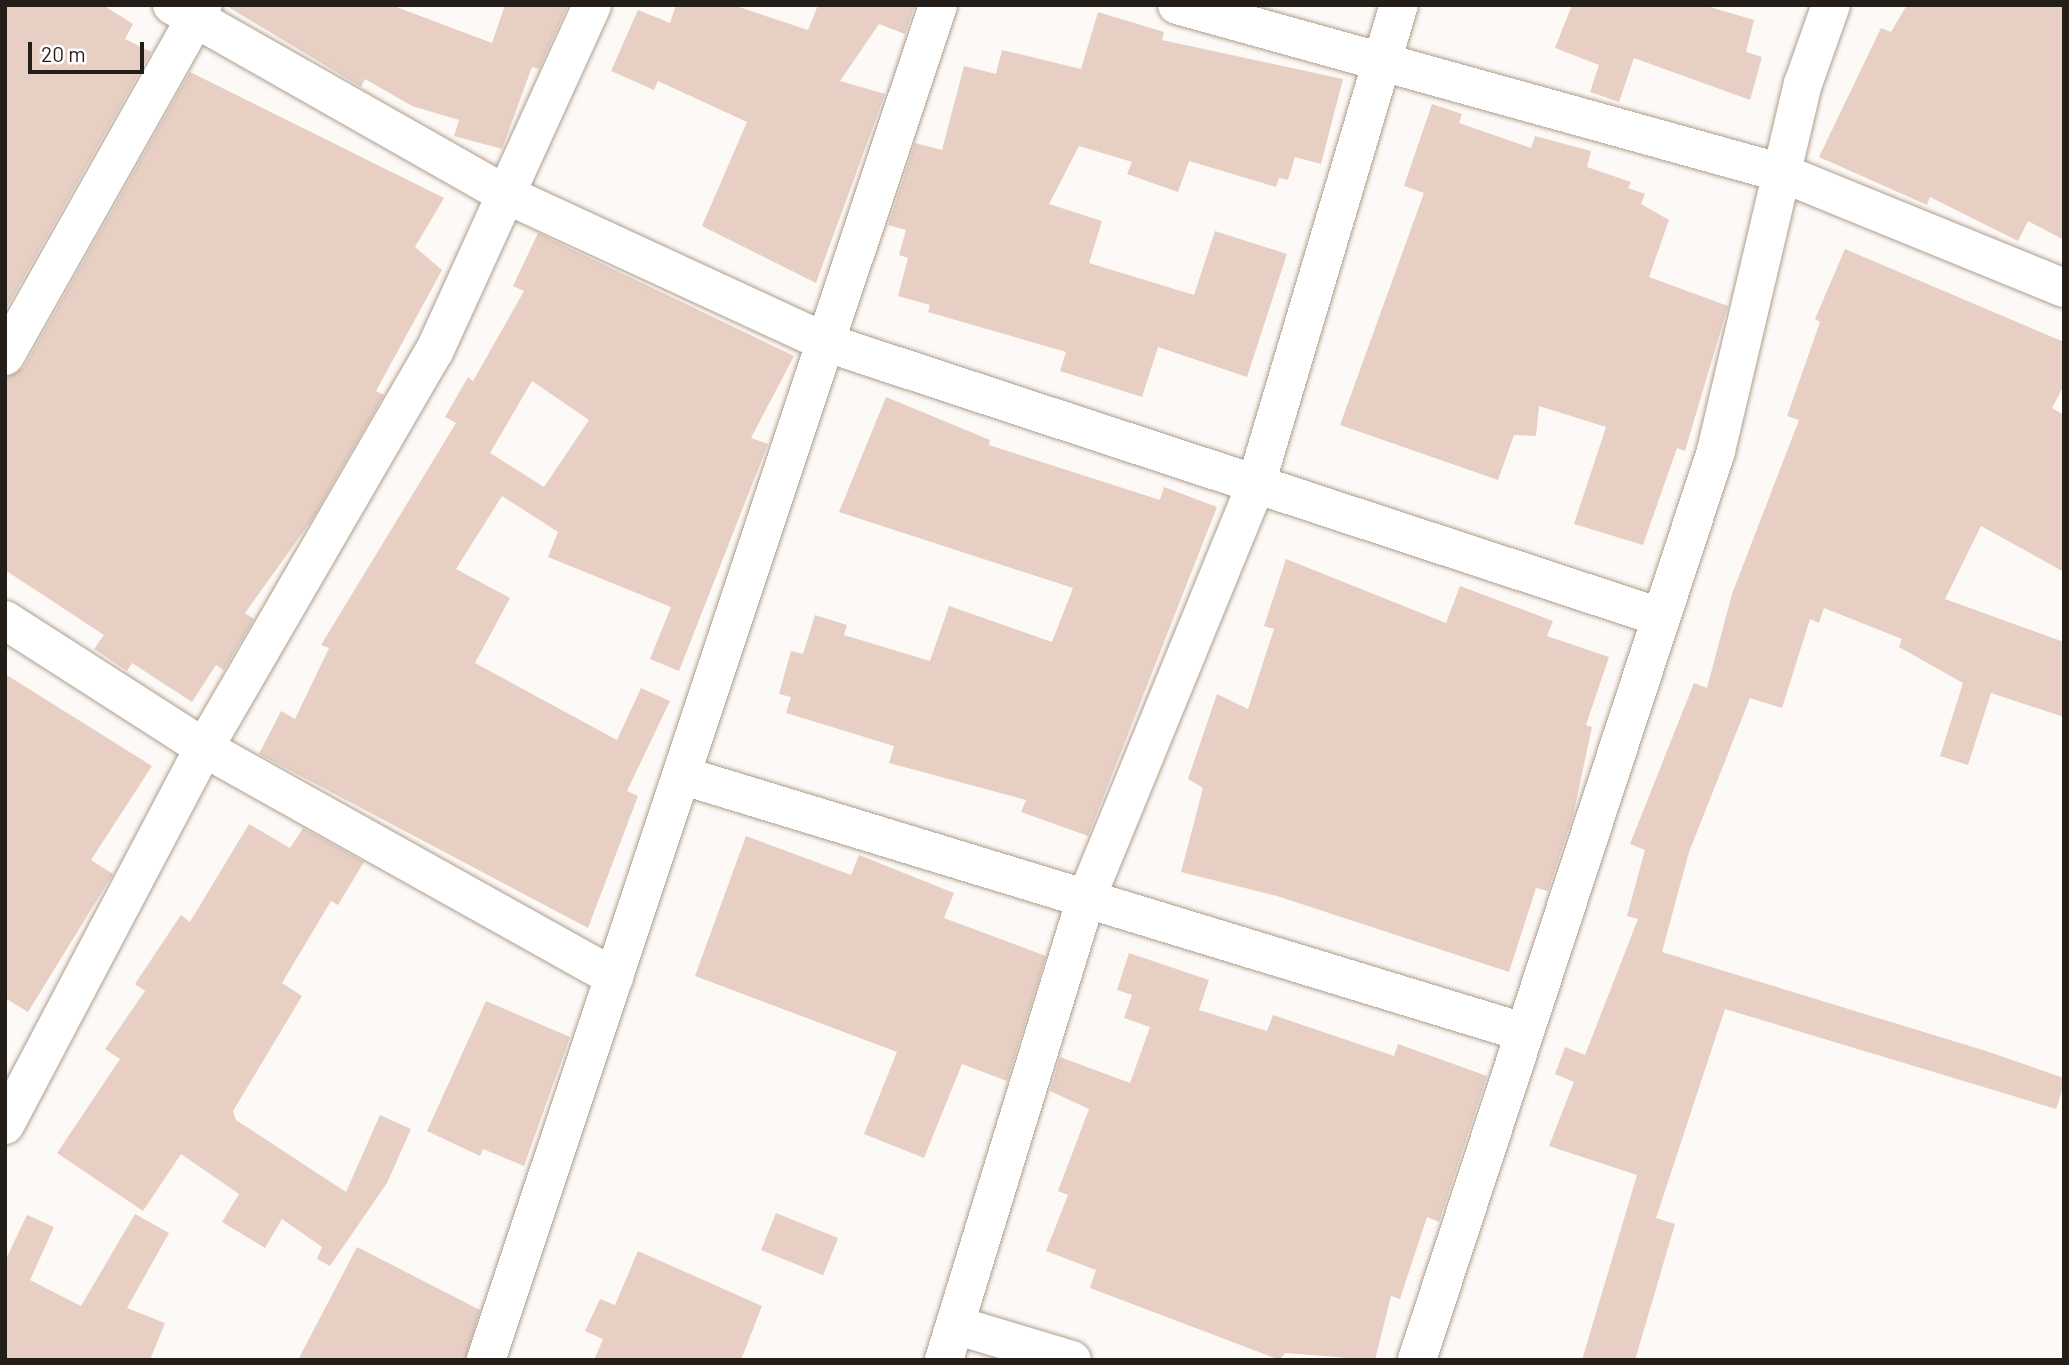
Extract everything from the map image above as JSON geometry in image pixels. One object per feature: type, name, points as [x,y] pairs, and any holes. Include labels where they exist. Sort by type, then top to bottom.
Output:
[{"type":"street","points":[[5,1125],[204,748],[434,352],[592,5]]},
{"type":"street","points":[[486,1360],[684,776],[939,5]]},
{"type":"street","points":[[1177,5],[1782,173],[2064,288]]},
{"type":"street","points":[[1072,1360],[950,1342],[1086,899],[1256,484],[1399,5]]},
{"type":"street","points":[[1417,1360],[1716,451],[1803,85],[1831,5]]},
{"type":"street","points":[[5,356],[190,10],[506,195],[827,343],[1660,617]]},
{"type":"street","points":[[5,620],[204,748],[614,977]]},
{"type":"street","points":[[684,776],[1523,1032]]},
{"type":"building","points":[[5,5],[103,5],[133,24],[125,39],[151,52],[5,311]]},
{"type":"building","points":[[225,5],[391,5],[492,43],[505,5],[568,5],[539,69],[532,67],[502,149],[454,136],[459,120],[412,106],[365,79],[361,87]]},
{"type":"building","points":[[676,5],[733,5],[808,30],[818,5],[915,5],[905,34],[879,24],[840,81],[885,94],[816,283],[702,226],[747,122],[658,81],[654,90],[611,71],[638,10],[670,23]]},
{"type":"building","points":[[1572,5],[1703,5],[1754,20],[1746,52],[1762,57],[1750,100],[1634,58],[1619,102],[1590,92],[1599,65],[1555,48]]},
{"type":"building","points":[[1907,5],[2064,5],[2064,240],[2028,221],[2018,241],[1930,197],[1927,205],[1819,157],[1881,28],[1891,32]]},
{"type":"building","points":[[1098,12],[1164,32],[1162,40],[1343,79],[1321,164],[1295,157],[1288,180],[1279,178],[1276,187],[1189,161],[1178,192],[1127,174],[1132,162],[1079,146],[1049,204],[1102,221],[1089,263],[1194,295],[1215,231],[1287,254],[1247,377],[1158,347],[1142,397],[1060,371],[1066,352],[928,312],[930,305],[898,296],[908,258],[899,255],[906,230],[888,225],[915,143],[942,150],[964,66],[996,74],[1002,50],[1081,69]]},
{"type":"building","points":[[190,72],[444,198],[415,247],[442,270],[376,391],[384,395],[311,521],[245,613],[254,619],[224,670],[216,665],[192,702],[132,663],[127,671],[94,649],[104,635],[5,570],[5,378],[24,367]]},
{"type":"building","points":[[1432,104],[1462,114],[1459,123],[1531,148],[1535,136],[1591,151],[1587,167],[1631,182],[1628,188],[1645,194],[1641,204],[1669,220],[1649,277],[1728,306],[1685,451],[1677,448],[1643,545],[1574,524],[1606,427],[1539,406],[1536,436],[1514,435],[1498,480],[1340,425],[1424,193],[1404,186]]},
{"type":"building","points":[[538,233],[794,356],[751,438],[768,444],[679,671],[650,659],[671,607],[548,557],[558,532],[502,496],[456,569],[510,598],[475,663],[617,740],[641,688],[670,701],[627,791],[638,796],[588,928],[259,754],[281,711],[295,719],[329,648],[321,645],[456,423],[445,417],[468,377],[473,381],[524,291],[513,286]],"holes":[[[532,381],[589,420],[544,487],[490,453]]]},
{"type":"building","points":[[1845,249],[2064,342],[2064,385],[2052,408],[2064,415],[2064,572],[1981,526],[1945,599],[2064,642],[2064,717],[1991,693],[1968,765],[1940,756],[1963,683],[1899,647],[1902,639],[1824,608],[1819,623],[1810,619],[1782,708],[1750,698],[1689,852],[1662,952],[1986,1051],[2064,1078],[2064,1085],[2056,1109],[1725,1009],[1656,1218],[1675,1224],[1635,1360],[1582,1360],[1637,1175],[1549,1146],[1574,1082],[1555,1074],[1565,1047],[1585,1055],[1638,919],[1627,916],[1645,850],[1630,844],[1694,683],[1707,688],[1732,594],[1799,420],[1787,416],[1820,322],[1815,319]]},
{"type":"building","points":[[886,397],[990,440],[989,445],[1160,500],[1164,487],[1217,507],[1088,836],[1021,812],[1026,800],[889,763],[894,746],[786,713],[791,697],[779,694],[791,651],[803,654],[815,615],[847,625],[844,635],[930,661],[949,606],[1052,642],[1073,588],[839,512]]},
{"type":"building","points":[[1286,559],[1446,623],[1460,586],[1553,621],[1547,636],[1609,657],[1586,725],[1592,727],[1573,816],[1548,891],[1536,888],[1509,972],[1277,896],[1181,872],[1203,788],[1188,779],[1217,694],[1248,709],[1274,629],[1264,626]]},
{"type":"building","points":[[5,674],[152,766],[91,860],[113,874],[28,1012],[5,998]]},
{"type":"building","points":[[249,824],[290,848],[303,828],[364,862],[338,905],[331,901],[282,983],[302,996],[233,1111],[236,1120],[346,1192],[380,1115],[411,1129],[387,1183],[330,1266],[317,1259],[322,1247],[282,1219],[265,1248],[222,1222],[239,1194],[181,1154],[143,1211],[57,1153],[120,1059],[105,1049],[145,991],[135,984],[181,915],[190,922]]},
{"type":"building","points":[[746,836],[851,875],[859,855],[954,893],[944,918],[1046,956],[1007,1081],[962,1064],[924,1158],[864,1134],[897,1052],[695,976]]},
{"type":"building","points":[[1129,953],[1209,980],[1199,1010],[1267,1031],[1273,1015],[1394,1056],[1398,1044],[1487,1076],[1439,1222],[1427,1217],[1400,1299],[1391,1296],[1375,1360],[1285,1353],[1280,1360],[1090,1288],[1096,1270],[1046,1251],[1068,1195],[1058,1191],[1089,1109],[1050,1091],[1060,1057],[1130,1083],[1150,1027],[1124,1018],[1132,995],[1117,990]]},
{"type":"building","points":[[486,1001],[570,1037],[524,1166],[483,1149],[480,1156],[427,1131]]},
{"type":"building","points":[[776,1213],[838,1238],[823,1275],[761,1250]]},
{"type":"building","points":[[135,1214],[169,1233],[127,1308],[165,1323],[150,1360],[5,1360],[5,1261],[27,1215],[54,1227],[30,1280],[81,1306]]},
{"type":"building","points":[[357,1247],[480,1310],[465,1360],[298,1360]]},
{"type":"building","points":[[638,1251],[762,1306],[741,1360],[594,1360],[603,1339],[585,1331],[600,1299],[615,1305]]}]
